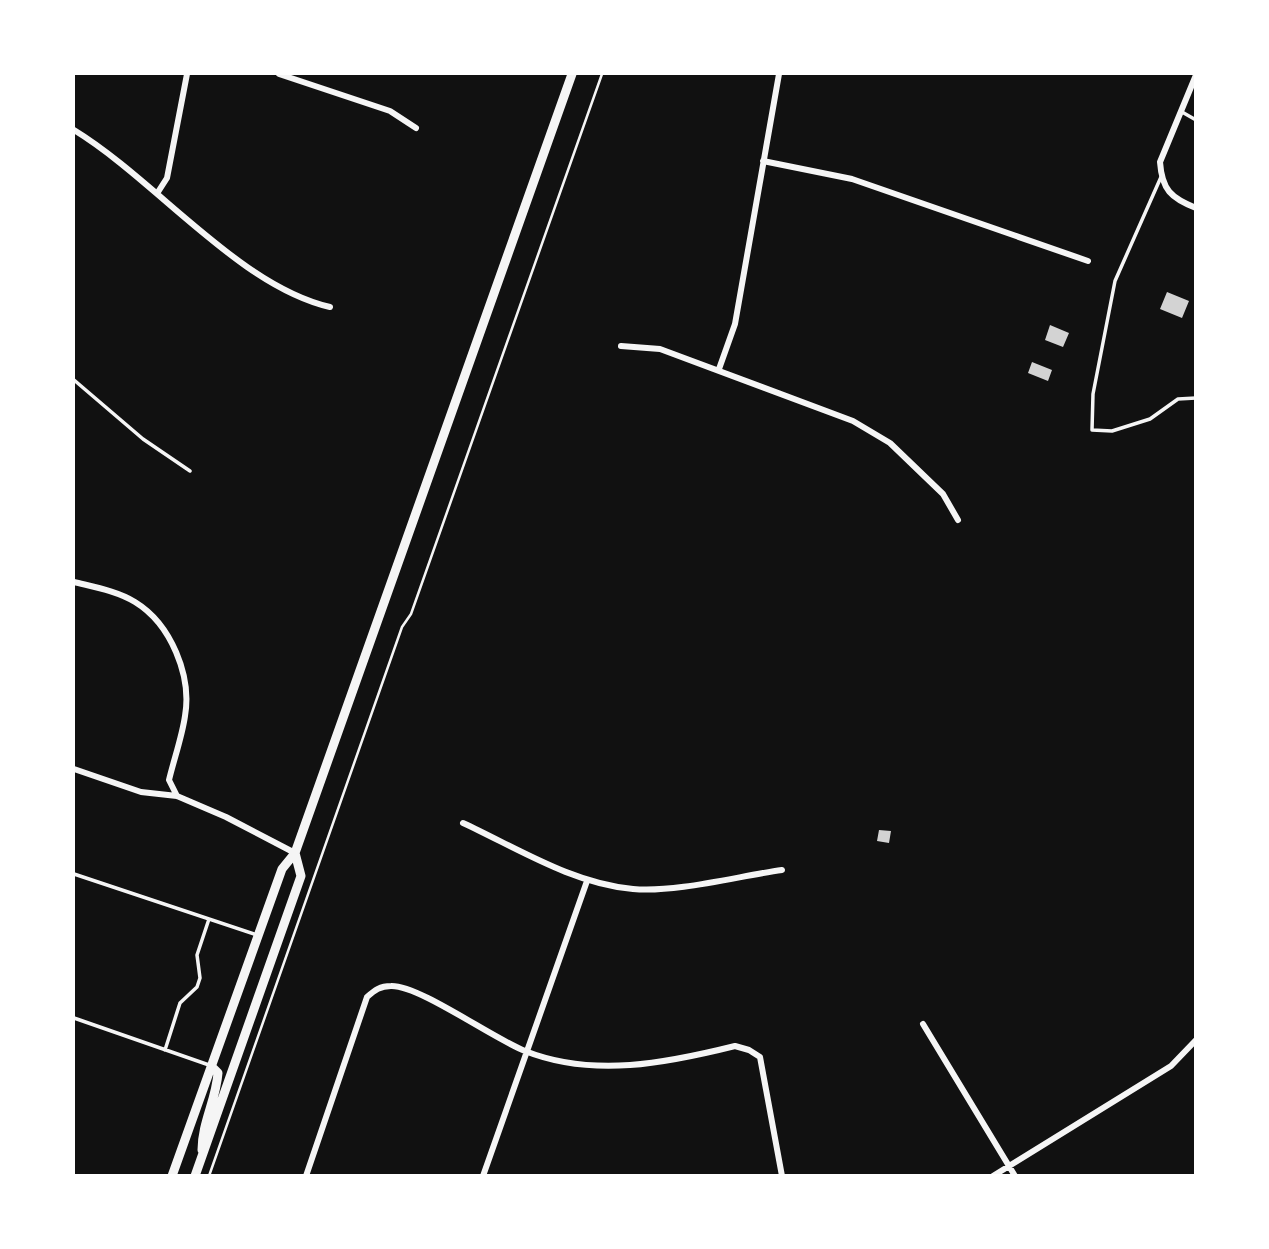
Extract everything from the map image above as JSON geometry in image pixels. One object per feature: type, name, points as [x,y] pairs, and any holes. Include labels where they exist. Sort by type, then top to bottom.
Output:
[{"type":"main road","points":[[172,1175],[282,869],[295,853],[572,74]]},
{"type":"main road","points":[[195,1175],[301,876],[295,853]]},
{"type":"main road","points":[[201,1159],[202,1131],[218,1073],[211,1066]]},
{"type":"street","points":[[158,192],[167,178],[187,74]]},
{"type":"street","points":[[279,74],[390,111],[416,128]]},
{"type":"street","points":[[719,369],[735,324],[779,74]]},
{"type":"street","points":[[1195,75],[1160,162],[1161,177],[1173,199],[1195,208]]},
{"type":"street","points":[[74,130],[101,147],[233,256],[280,289],[308,302],[330,307]]},
{"type":"street","points":[[763,161],[852,179],[1088,261]]},
{"type":"street","points":[[621,346],[660,349],[853,421],[890,443],[943,494],[958,520]]},
{"type":"street","points":[[74,582],[108,591],[136,603],[160,624],[177,652],[185,682],[186,715],[169,780],[177,796]]},
{"type":"street","points":[[74,769],[141,792],[177,796],[226,817],[295,853]]},
{"type":"street","points":[[463,823],[587,881],[636,890],[782,870]]},
{"type":"street","points":[[483,1175],[587,881]]},
{"type":"street","points":[[306,1175],[368,997],[377,988],[393,985],[417,993],[486,1033],[527,1052],[587,1064],[634,1066],[735,1046],[749,1050],[760,1057],[782,1175]]},
{"type":"street","points":[[923,1024],[1015,1175]]},
{"type":"street","points":[[993,1175],[1171,1066],[1195,1040]]},
{"type":"lane","points":[[1180,110],[1195,120]]},
{"type":"lane","points":[[1161,177],[1115,281],[1093,394],[1092,430],[1098,433],[1112,431],[1150,419],[1178,399],[1195,398]]},
{"type":"lane","points":[[74,380],[143,439],[190,471]]},
{"type":"lane","points":[[74,874],[258,935]]},
{"type":"lane","points":[[165,1049],[180,1003],[197,987],[200,978],[197,955],[209,919]]},
{"type":"lane","points":[[74,1018],[211,1066]]},
{"type":"path","points":[[209,1175],[402,627],[411,614],[602,74]]},
{"type":"building","points":[[1167,292],[1189,301],[1182,318],[1160,309]]},
{"type":"building","points":[[1050,325],[1069,333],[1063,347],[1045,340]]},
{"type":"building","points":[[1032,362],[1052,370],[1048,381],[1028,373]]},
{"type":"building","points":[[879,830],[891,831],[889,843],[877,841]]}]
